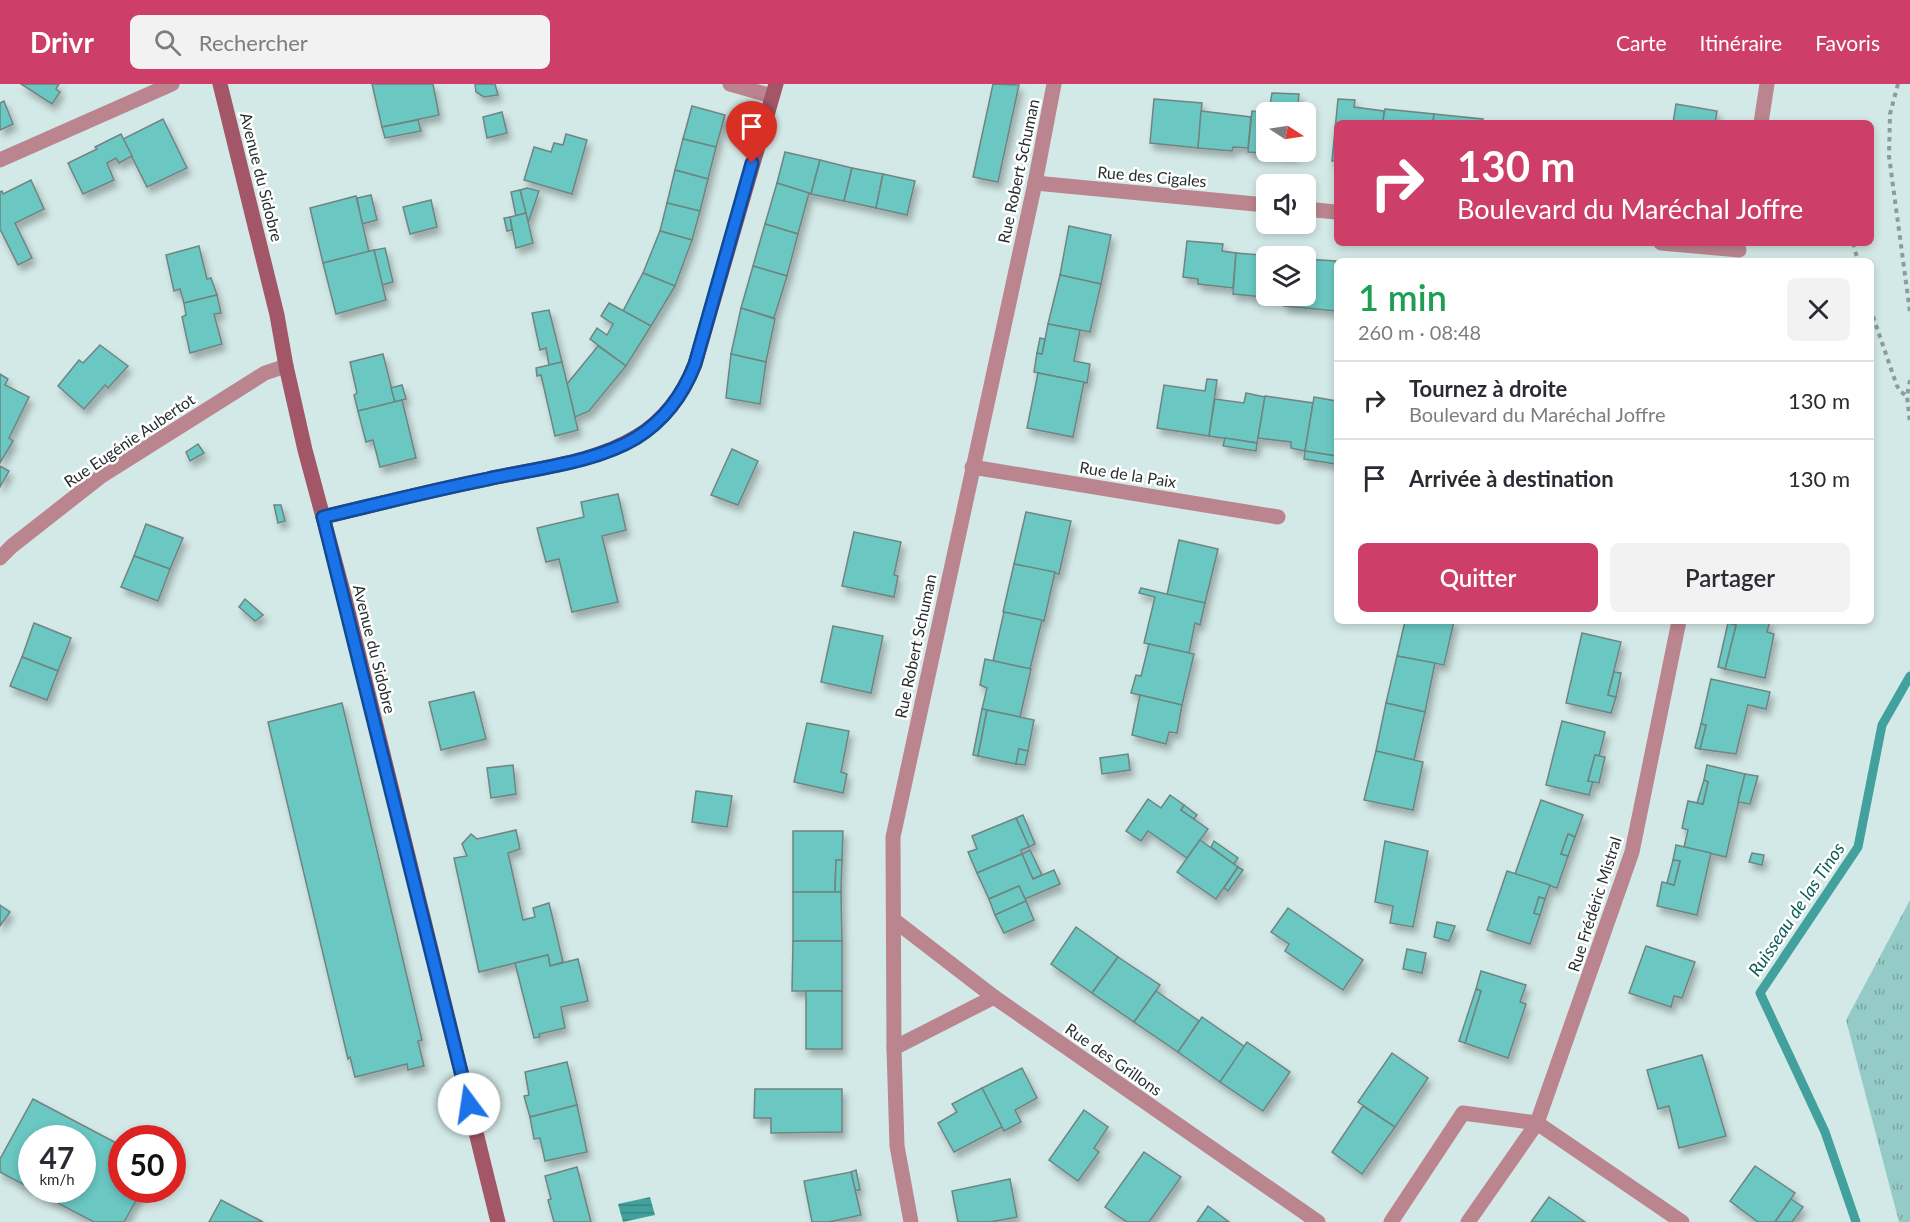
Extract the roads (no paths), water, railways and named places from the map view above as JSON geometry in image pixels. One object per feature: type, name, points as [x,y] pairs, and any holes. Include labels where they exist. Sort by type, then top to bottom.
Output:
[{"type":"main road","name":"Avenue du Sidobre","points":[[220,84],[277,315],[286,366],[498,1222]]},
{"type":"main road","points":[[323,517],[596,456],[637,437],[658,421],[673,406],[686,387],[695,364],[774,90]]},
{"type":"street","points":[[0,160],[172,84]]},
{"type":"street","points":[[730,84],[774,90]]},
{"type":"street","name":"Rue Robert Schuman","points":[[911,1222],[897,1146],[893,837],[1035,183],[1054,84]]},
{"type":"street","points":[[1761,120],[1767,84]]},
{"type":"street","name":"Rue des Cigales","points":[[1035,183],[1256,204]]},
{"type":"street","points":[[1316,210],[1334,212]]},
{"type":"street","points":[[1687,246],[1739,252]]},
{"type":"street","name":"Rue Eugénie Aubertot","points":[[0,558],[100,477],[265,373],[286,366]]},
{"type":"street","name":"Rue de la Paix","points":[[972,467],[1278,517]]},
{"type":"street","name":"Rue Frédéric Mistral","points":[[1468,1222],[1537,1123],[1632,852],[1678,624]]},
{"type":"street","name":"Rue des Grillons","points":[[894,920],[994,997],[1318,1222]]},
{"type":"street","points":[[894,1048],[994,997]]},
{"type":"street","points":[[1391,1222],[1463,1113],[1537,1123],[1682,1222]]},
{"type":"waterway","name":"Ruisseau de las Tinos","points":[[1856,1222],[1825,1132],[1760,993],[1858,847],[1882,725],[1910,676]]}]
